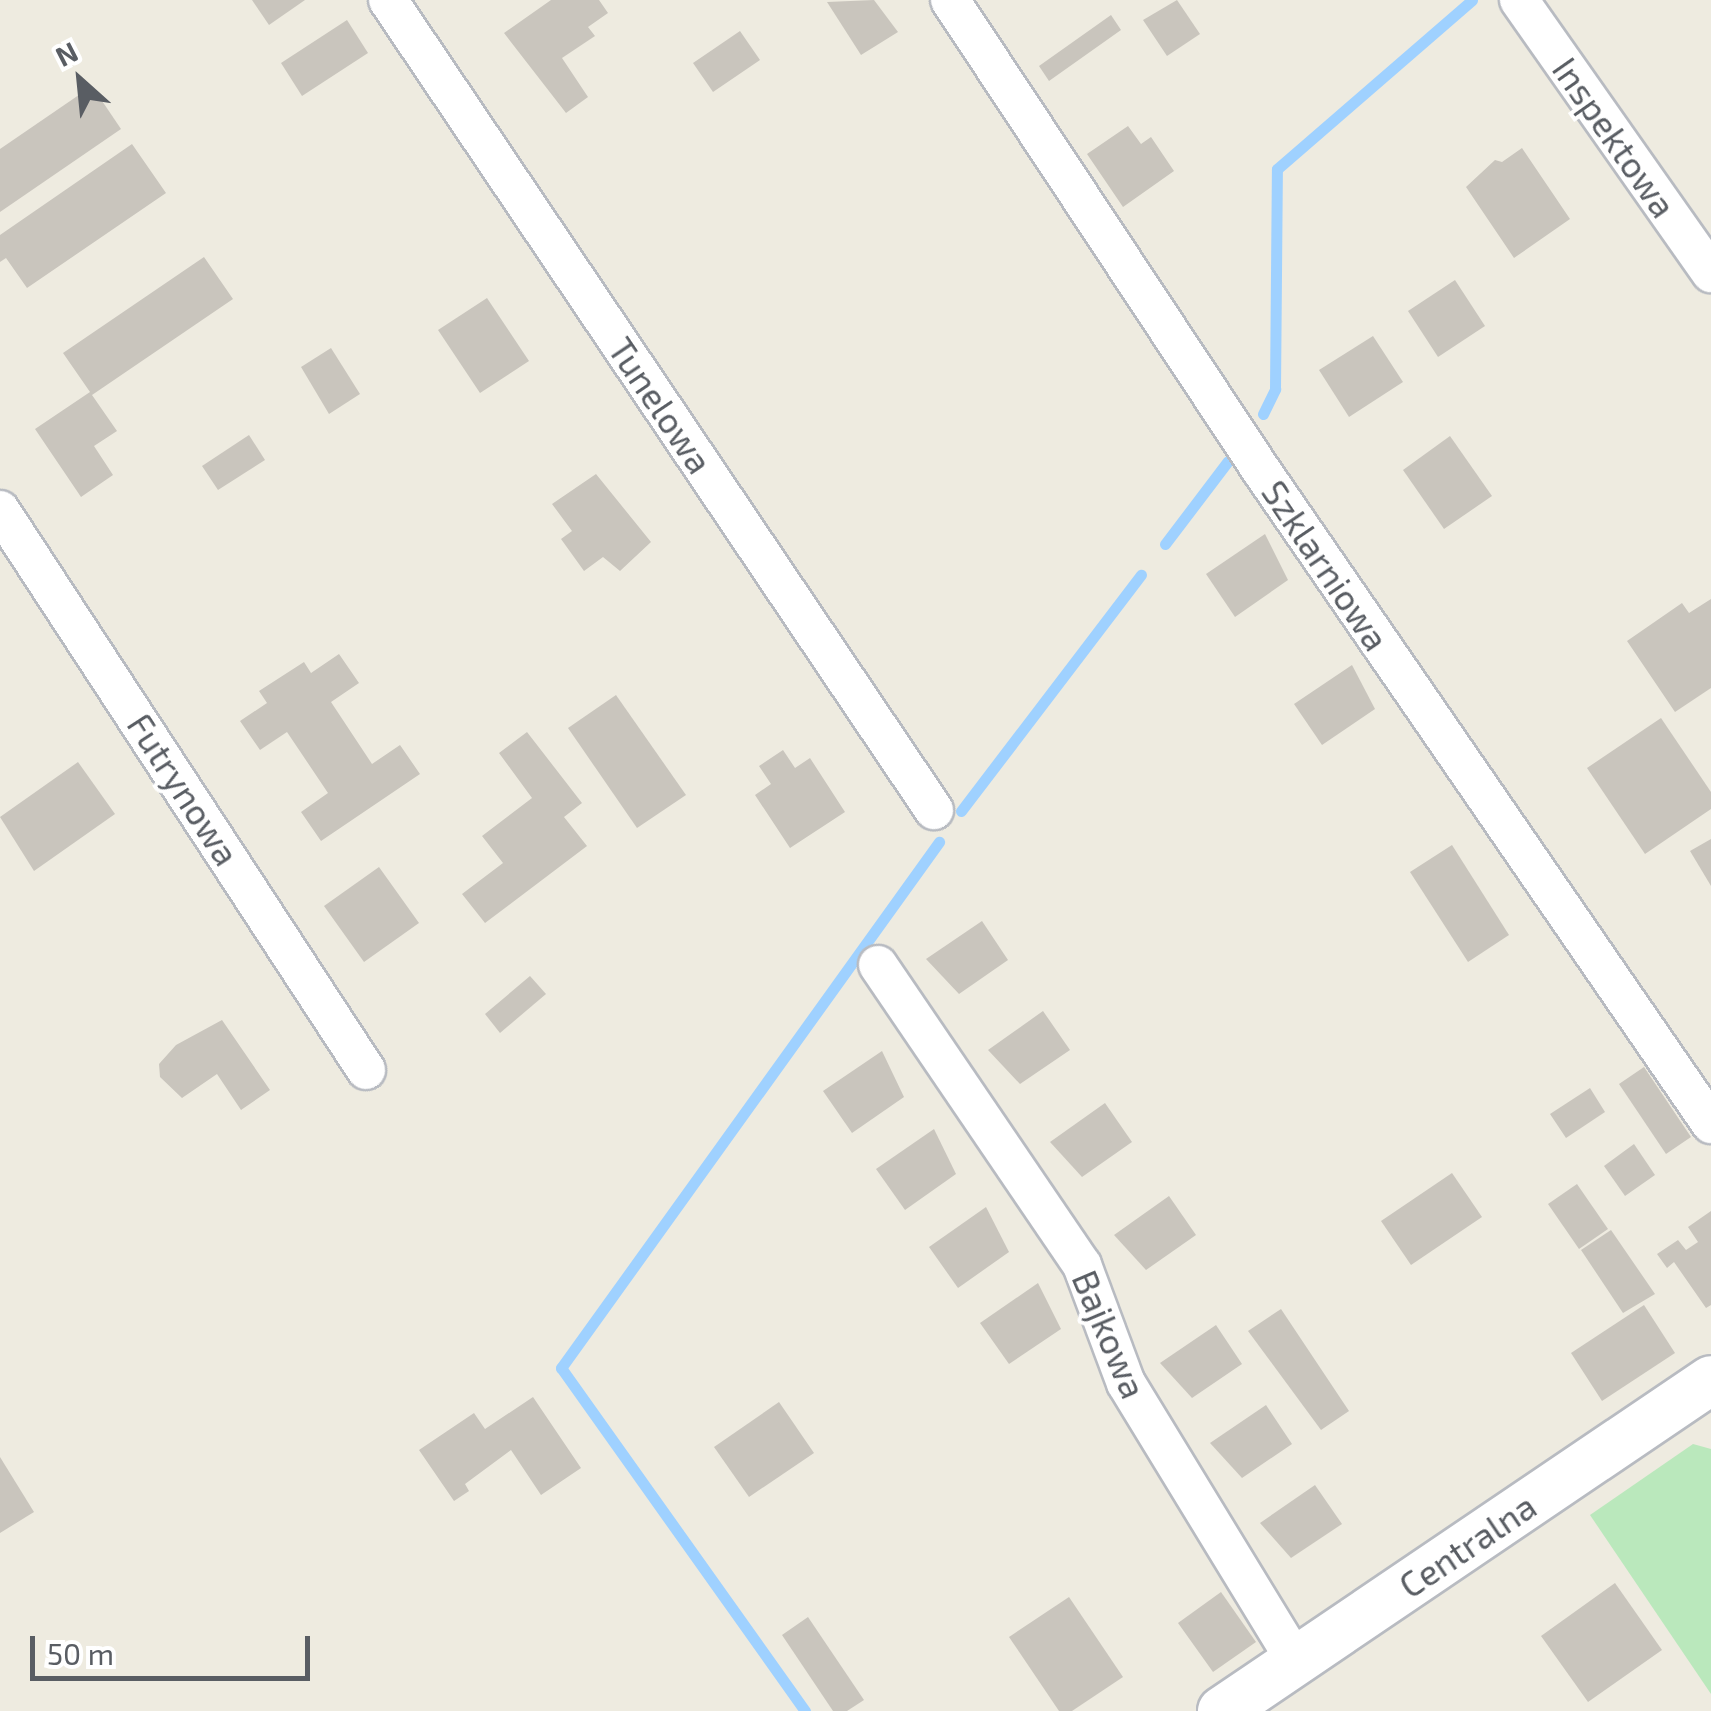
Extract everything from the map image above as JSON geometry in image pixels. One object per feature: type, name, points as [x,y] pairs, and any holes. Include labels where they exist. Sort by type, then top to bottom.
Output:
[{"type":"street","name":"Tunelowa","points":[[388,0],[934,810]]},
{"type":"street","name":"Szklarniowa","points":[[950,0],[1262,470],[1711,1124]]},
{"type":"street","name":"Inspektowa","points":[[1519,0],[1711,273]]},
{"type":"street","name":"Futrynowa","points":[[0,510],[366,1070]]},
{"type":"street","name":"Bajkowa","points":[[878,965],[1082,1265],[1126,1384],[1296,1661]]},
{"type":"street","name":"Centralna","points":[[1222,1711],[1711,1380]]},
{"type":"green space","points":[[1693,1444],[1711,1449],[1711,1694],[1590,1515]]},
{"type":"building","points":[[252,0],[305,0],[269,25]]},
{"type":"building","points":[[551,0],[599,0],[608,13],[588,27],[595,36],[562,58],[588,97],[566,113],[504,33]]},
{"type":"building","points":[[874,0],[898,32],[861,55],[827,2]]},
{"type":"building","points":[[1177,0],[1200,34],[1167,56],[1143,20]]},
{"type":"building","points":[[1111,15],[1121,30],[1049,81],[1039,66]]},
{"type":"building","points":[[347,20],[368,53],[302,96],[281,63]]},
{"type":"building","points":[[740,31],[760,60],[713,92],[693,63]]},
{"type":"building","points":[[92,86],[121,129],[0,212],[0,149]]},
{"type":"building","points":[[1128,126],[1141,144],[1151,137],[1174,171],[1123,207],[1087,154]]},
{"type":"building","points":[[132,144],[166,193],[27,288],[6,258],[0,262],[0,235]]},
{"type":"building","points":[[1522,148],[1570,219],[1514,258],[1466,187],[1495,160],[1502,162]]},
{"type":"building","points":[[204,257],[233,299],[92,395],[117,431],[94,446],[113,475],[81,497],[35,429],[90,392],[63,353]]},
{"type":"building","points":[[1455,280],[1485,326],[1438,357],[1408,311]]},
{"type":"building","points":[[487,298],[529,361],[480,393],[438,330]]},
{"type":"building","points":[[1373,336],[1403,382],[1349,417],[1319,370]]},
{"type":"building","points":[[331,348],[360,394],[329,414],[301,367]]},
{"type":"building","points":[[249,435],[265,460],[218,490],[202,466]]},
{"type":"building","points":[[1450,436],[1492,496],[1444,529],[1403,470]]},
{"type":"building","points":[[596,474],[651,542],[620,571],[603,557],[584,571],[561,539],[572,531],[552,504]]},
{"type":"building","points":[[1265,534],[1288,580],[1235,617],[1206,574]]},
{"type":"building","points":[[1711,599],[1711,688],[1675,712],[1627,641],[1682,603],[1689,613]]},
{"type":"building","points":[[339,654],[359,683],[331,702],[372,764],[400,745],[420,774],[321,841],[301,812],[328,793],[287,732],[260,750],[240,721],[267,703],[259,691],[304,662],[311,673]]},
{"type":"building","points":[[1352,665],[1375,709],[1322,745],[1294,704]]},
{"type":"building","points":[[616,695],[686,795],[637,828],[568,728]]},
{"type":"building","points":[[1661,718],[1711,792],[1711,809],[1645,854],[1587,768]]},
{"type":"building","points":[[527,732],[582,803],[564,817],[587,846],[485,923],[462,894],[503,863],[482,836],[532,798],[499,753]]},
{"type":"building","points":[[783,750],[795,768],[810,758],[845,812],[790,848],[755,795],[771,784],[759,766]]},
{"type":"building","points":[[78,762],[115,814],[34,871],[0,817]]},
{"type":"building","points":[[1711,839],[1711,886],[1690,851]]},
{"type":"building","points":[[1452,845],[1509,935],[1468,962],[1410,872]]},
{"type":"building","points":[[379,867],[419,923],[364,962],[324,906]]},
{"type":"building","points":[[982,921],[1008,960],[959,994],[926,959]]},
{"type":"building","points":[[530,976],[546,994],[500,1033],[485,1014]]},
{"type":"building","points":[[1043,1011],[1070,1050],[1020,1084],[988,1050]]},
{"type":"building","points":[[222,1020],[270,1090],[241,1110],[217,1074],[182,1098],[160,1077],[159,1064],[176,1045]]},
{"type":"building","points":[[882,1051],[904,1097],[852,1133],[823,1091]]},
{"type":"building","points":[[1644,1067],[1691,1137],[1666,1154],[1619,1084]]},
{"type":"building","points":[[1590,1088],[1605,1112],[1566,1138],[1550,1114]]},
{"type":"building","points":[[1105,1103],[1132,1142],[1082,1177],[1050,1142]]},
{"type":"building","points":[[934,1129],[956,1174],[905,1210],[876,1169]]},
{"type":"building","points":[[1634,1144],[1655,1175],[1625,1196],[1604,1166]]},
{"type":"building","points":[[1452,1173],[1482,1217],[1411,1265],[1381,1221]]},
{"type":"building","points":[[1577,1184],[1608,1229],[1579,1249],[1548,1204]]},
{"type":"building","points":[[1169,1196],[1196,1235],[1146,1270],[1114,1235]]},
{"type":"building","points":[[986,1207],[1009,1252],[958,1288],[929,1247]]},
{"type":"building","points":[[1711,1211],[1711,1305],[1706,1308],[1674,1262],[1667,1268],[1657,1254],[1678,1240],[1686,1250],[1698,1242],[1688,1227]]},
{"type":"building","points":[[1611,1230],[1655,1294],[1623,1313],[1581,1250]]},
{"type":"building","points":[[1038,1283],[1061,1329],[1009,1364],[980,1323]]},
{"type":"building","points":[[1644,1305],[1675,1353],[1602,1401],[1571,1353]]},
{"type":"building","points":[[1281,1309],[1349,1411],[1321,1430],[1248,1331]]},
{"type":"building","points":[[1216,1325],[1242,1364],[1192,1398],[1160,1363]]},
{"type":"building","points":[[533,1397],[581,1468],[541,1495],[511,1450],[465,1484],[469,1491],[454,1501],[419,1450],[474,1413],[485,1429]]},
{"type":"building","points":[[779,1402],[814,1453],[749,1497],[714,1447]]},
{"type":"building","points":[[1266,1405],[1292,1444],[1242,1478],[1210,1443]]},
{"type":"building","points":[[0,1457],[34,1512],[0,1533]]},
{"type":"building","points":[[1315,1485],[1342,1524],[1291,1558],[1260,1523]]},
{"type":"building","points":[[1615,1583],[1662,1650],[1588,1702],[1541,1636]]},
{"type":"building","points":[[1221,1592],[1256,1642],[1213,1672],[1178,1623]]},
{"type":"building","points":[[1069,1597],[1123,1677],[1072,1711],[1059,1711],[1009,1637]]},
{"type":"building","points":[[808,1617],[864,1700],[847,1711],[833,1711],[782,1635]]},
{"type":"waterway","points":[[1263,414],[1275,389],[1277,169],[1472,0]]},
{"type":"waterway","points":[[1165,544],[1228,461]]},
{"type":"waterway","points":[[961,811],[1141,575]]},
{"type":"waterway","points":[[805,1711],[561,1368],[939,842]]}]
